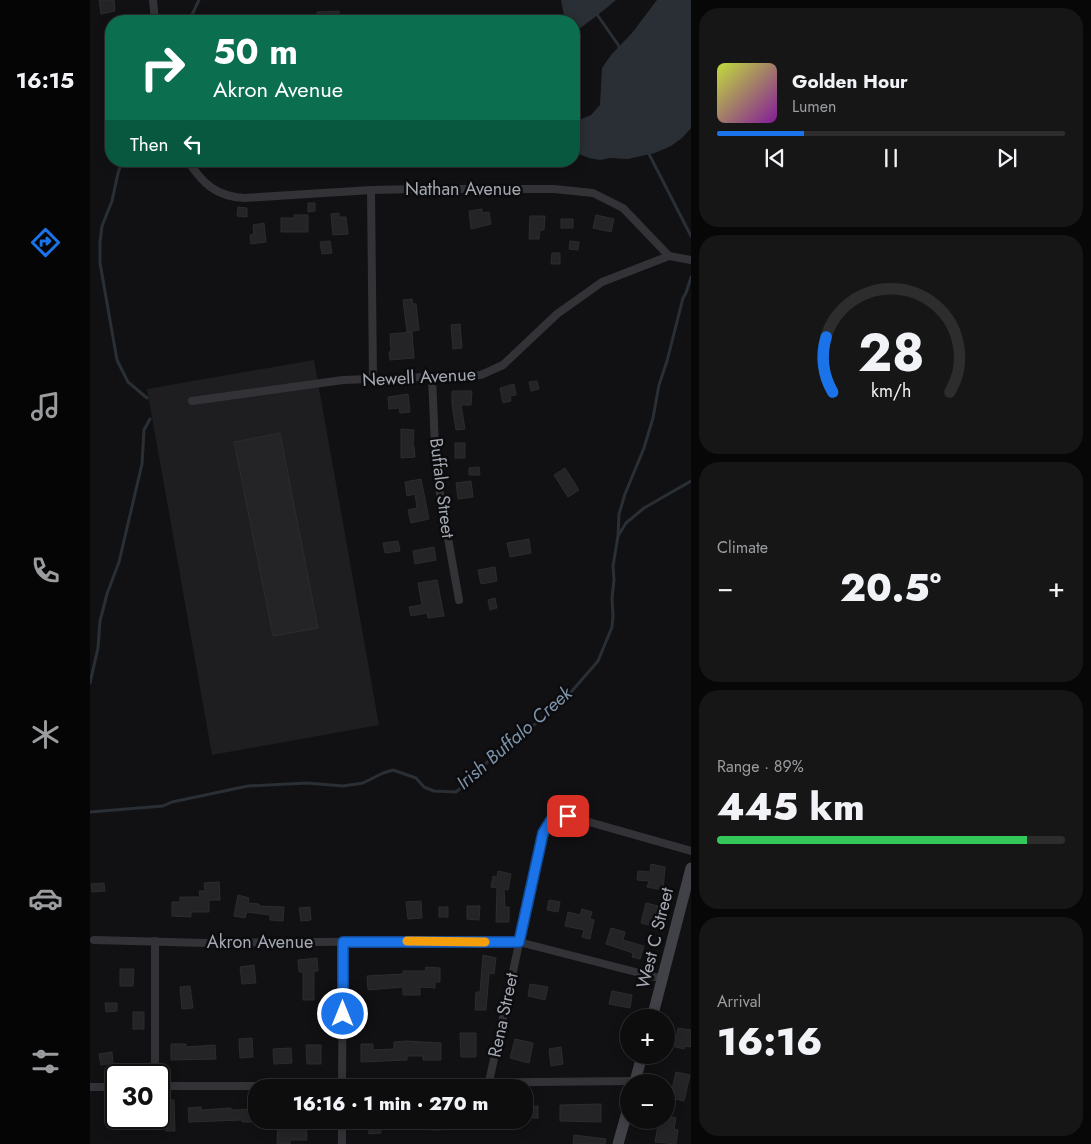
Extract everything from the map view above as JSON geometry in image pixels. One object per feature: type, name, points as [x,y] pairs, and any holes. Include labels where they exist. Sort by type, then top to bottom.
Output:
[{"type":"main road","name":"West C Street","points":[[655,1009],[691,868]]},
{"type":"main road","points":[[618,1144],[622,1129]]},
{"type":"street","points":[[153,0],[155,15]]},
{"type":"street","name":"Nathan Avenue","points":[[192,167],[198,177],[212,189],[229,197],[244,198],[371,190],[554,189],[593,193],[623,208],[669,256]]},
{"type":"street","points":[[371,190],[373,379]]},
{"type":"street","points":[[669,256],[691,260]]},
{"type":"street","name":"Newell Avenue","points":[[192,401],[343,380],[481,375],[503,365],[557,314],[602,282],[669,256]]},
{"type":"street","name":"Buffalo Street","points":[[432,376],[436,471],[459,600]]},
{"type":"street","name":"Rena Street","points":[[490,1079],[543,833],[551,820],[568,816],[691,851]]},
{"type":"street","name":"Akron Avenue","points":[[94,940],[519,942],[663,979]]},
{"type":"street","points":[[155,941],[155,1064]]},
{"type":"street","points":[[342,1079],[343,942]]},
{"type":"street","points":[[533,1082],[620,1082]]},
{"type":"street","points":[[170,1086],[248,1086]]},
{"type":"street","points":[[90,1087],[105,1087]]},
{"type":"street","points":[[342,1129],[342,1144]]},
{"type":"shaded area","points":[[561,0],[616,0],[580,28],[580,15],[564,15]]},
{"type":"shaded area","points":[[657,0],[691,0],[691,128],[671,146],[655,153],[628,159],[610,158],[600,160],[589,158],[580,154],[580,120],[591,115],[600,105],[602,68],[611,55],[632,33]]},
{"type":"shaded area","points":[[314,360],[379,725],[212,755],[147,389]]},
{"type":"building","points":[[99,0],[114,0],[115,11],[101,14]]},
{"type":"building","points":[[339,11],[339,15],[317,15],[317,12]]},
{"type":"building","points":[[308,203],[315,203],[315,211],[308,212]]},
{"type":"building","points":[[238,207],[247,208],[247,217],[237,216]]},
{"type":"building","points":[[482,209],[482,213],[489,212],[491,224],[471,229],[469,211]]},
{"type":"building","points":[[339,213],[339,217],[346,217],[348,234],[333,235],[331,214]]},
{"type":"building","points":[[294,215],[308,215],[308,232],[281,232],[281,218],[295,218]]},
{"type":"building","points":[[596,215],[614,219],[611,232],[593,228]]},
{"type":"building","points":[[530,216],[545,216],[544,230],[540,230],[539,239],[529,239]]},
{"type":"building","points":[[561,219],[573,219],[573,228],[561,228]]},
{"type":"building","points":[[264,223],[266,242],[251,244],[250,235],[254,234],[253,225]]},
{"type":"building","points":[[330,241],[332,253],[322,254],[320,242]]},
{"type":"building","points":[[570,241],[579,242],[578,250],[569,249]]},
{"type":"building","points":[[552,253],[560,253],[560,264],[551,264]]},
{"type":"building","points":[[412,299],[413,304],[416,304],[419,330],[407,332],[403,300]]},
{"type":"building","points":[[460,324],[462,348],[453,349],[451,325]]},
{"type":"building","points":[[412,332],[414,358],[390,360],[390,334]]},
{"type":"building","points":[[537,381],[539,389],[531,391],[529,382]]},
{"type":"building","points":[[514,384],[516,395],[510,396],[511,401],[503,403],[500,388]]},
{"type":"building","points":[[452,391],[472,391],[471,405],[461,405],[465,429],[456,430]]},
{"type":"building","points":[[408,394],[410,412],[400,413],[399,408],[389,409],[388,397]]},
{"type":"building","points":[[401,429],[414,430],[413,446],[415,457],[401,458]]},
{"type":"building","points":[[280,433],[318,628],[273,636],[234,442]]},
{"type":"building","points":[[455,443],[465,443],[465,458],[455,458]]},
{"type":"building","points":[[479,467],[480,475],[469,475],[469,468]]},
{"type":"building","points":[[565,468],[579,490],[568,497],[554,475]]},
{"type":"building","points":[[421,479],[429,519],[411,523],[408,510],[417,508],[415,494],[407,496],[405,482]]},
{"type":"building","points":[[471,481],[473,497],[458,499],[456,483]]},
{"type":"building","points":[[529,539],[531,553],[510,557],[507,543]]},
{"type":"building","points":[[398,541],[400,551],[385,553],[383,543]]},
{"type":"building","points":[[434,547],[436,560],[415,564],[413,551]]},
{"type":"building","points":[[495,567],[497,581],[481,584],[478,570]]},
{"type":"building","points":[[437,580],[444,616],[428,618],[427,613],[411,616],[409,607],[422,605],[418,583]]},
{"type":"building","points":[[495,598],[497,608],[490,610],[488,600]]},
{"type":"building","points":[[651,864],[665,867],[663,890],[647,887],[649,881],[637,880],[638,871],[650,872]]},
{"type":"building","points":[[498,871],[511,874],[508,890],[504,889],[505,907],[509,907],[509,922],[496,922],[497,888],[491,887],[493,876],[497,877]]},
{"type":"building","points":[[219,882],[220,900],[209,900],[209,912],[191,912],[191,917],[172,916],[172,902],[180,902],[180,897],[200,897],[199,891],[205,891],[204,883]]},
{"type":"building","points":[[104,883],[105,891],[92,892],[91,884]]},
{"type":"building","points":[[238,895],[249,898],[248,903],[259,904],[259,906],[284,907],[283,921],[270,920],[270,915],[247,912],[245,918],[234,916]]},
{"type":"building","points":[[549,900],[560,902],[558,912],[547,910]]},
{"type":"building","points":[[421,901],[422,918],[408,919],[406,902]]},
{"type":"building","points":[[646,903],[658,906],[653,926],[641,923]]},
{"type":"building","points":[[467,906],[480,906],[479,920],[467,919]]},
{"type":"building","points":[[310,907],[311,920],[301,921],[299,908]]},
{"type":"building","points":[[439,907],[448,907],[448,917],[439,917]]},
{"type":"building","points":[[582,909],[592,912],[590,919],[594,920],[590,939],[582,937],[584,930],[565,926],[568,912],[580,915]]},
{"type":"building","points":[[611,928],[625,932],[623,940],[644,946],[640,959],[632,957],[633,953],[606,944]]},
{"type":"building","points":[[483,955],[496,958],[494,974],[489,973],[486,1010],[475,1010],[476,992],[480,992]]},
{"type":"building","points":[[317,958],[318,971],[314,971],[314,1000],[303,1000],[303,972],[299,972],[298,960]]},
{"type":"building","points":[[254,965],[256,983],[242,984],[240,967]]},
{"type":"building","points":[[426,967],[440,968],[440,982],[435,982],[435,988],[420,987],[420,995],[403,995],[403,987],[368,990],[367,976],[403,974],[403,971],[425,971]]},
{"type":"building","points":[[120,969],[134,969],[133,986],[120,986]]},
{"type":"building","points":[[530,984],[548,987],[545,1000],[528,996]]},
{"type":"building","points":[[190,986],[193,1008],[182,1009],[180,987]]},
{"type":"building","points":[[612,991],[632,995],[630,1008],[609,1004]]},
{"type":"building","points":[[105,1003],[117,1003],[117,1011],[106,1012]]},
{"type":"building","points":[[133,1012],[144,1012],[144,1029],[133,1029]]},
{"type":"building","points":[[678,1028],[691,1030],[691,1047],[685,1046],[684,1049],[675,1047]]},
{"type":"building","points":[[460,1033],[476,1033],[476,1057],[461,1057]]},
{"type":"building","points":[[252,1038],[253,1057],[240,1058],[239,1039]]},
{"type":"building","points":[[515,1039],[533,1043],[529,1063],[510,1058]]},
{"type":"building","points":[[394,1042],[441,1043],[441,1060],[423,1060],[423,1056],[407,1056],[407,1060],[361,1062],[361,1044],[373,1044],[373,1050],[394,1049]]},
{"type":"building","points":[[171,1044],[186,1044],[186,1047],[215,1045],[216,1059],[171,1060]]},
{"type":"building","points":[[306,1045],[321,1045],[321,1064],[307,1064]]},
{"type":"building","points":[[561,1047],[563,1064],[551,1066],[549,1049]]},
{"type":"building","points":[[291,1048],[292,1063],[274,1064],[273,1049]]},
{"type":"building","points":[[112,1052],[113,1063],[101,1065],[99,1054]]},
{"type":"building","points":[[676,1072],[690,1075],[684,1101],[675,1099]]},
{"type":"building","points":[[170,1100],[174,1100],[175,1131],[166,1131],[166,1129],[170,1129]]},
{"type":"building","points":[[601,1104],[601,1122],[560,1121],[560,1105]]},
{"type":"building","points":[[533,1106],[538,1106],[538,1118],[533,1118]]},
{"type":"building","points":[[201,1107],[201,1110],[231,1108],[231,1110],[248,1109],[248,1122],[242,1122],[242,1120],[189,1122],[188,1108]]},
{"type":"building","points":[[278,1129],[306,1129],[307,1140],[290,1140],[290,1144],[277,1144]]},
{"type":"building","points":[[369,1129],[381,1129],[381,1133],[369,1134]]},
{"type":"building","points":[[657,1129],[678,1130],[676,1144],[655,1142]]},
{"type":"building","points":[[574,1135],[606,1139],[605,1144],[573,1144]]},
{"type":"waterway","points":[[192,15],[199,0]]},
{"type":"waterway","points":[[596,13],[619,46],[619,49]]},
{"type":"waterway","points":[[648,152],[691,236]]},
{"type":"waterway","points":[[120,167],[112,201],[102,226],[100,263],[117,360],[128,382],[147,398]]},
{"type":"waterway","points":[[618,536],[619,514],[644,448],[653,418],[659,385],[683,298],[691,277]]},
{"type":"waterway","points":[[90,683],[98,648],[100,621],[107,594],[119,562],[142,464],[144,430],[150,419]]},
{"type":"waterway","name":"Irish Buffalo Creek","points":[[90,812],[163,806],[172,802],[248,786],[307,783],[343,786],[363,783],[393,770],[416,778],[424,787],[434,791],[456,792],[496,753],[551,712],[598,661],[612,627],[613,566],[618,536],[626,523],[644,508],[691,481]]},
{"type":"slow traffic","points":[[407,941],[485,942]]},
{"type":"route","points":[[343,1014],[343,942],[519,942],[543,833],[551,820],[568,816]]}]
